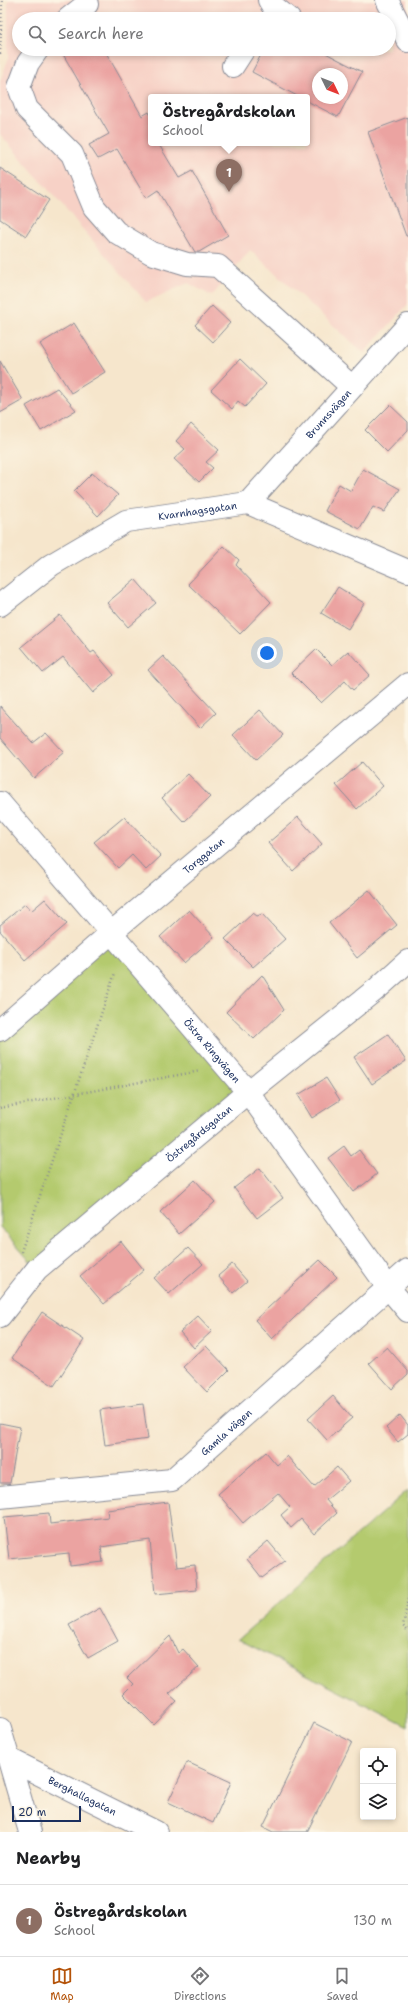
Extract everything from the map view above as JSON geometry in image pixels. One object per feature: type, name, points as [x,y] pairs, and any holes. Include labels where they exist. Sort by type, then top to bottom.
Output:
[{"type":"street","points":[[387,0],[393,12]]},
{"type":"street","points":[[77,12],[87,4]]},
{"type":"street","points":[[396,18],[408,41]]},
{"type":"street","points":[[33,56],[28,64],[19,87],[27,109],[72,154],[94,207],[116,232],[151,253],[187,264],[218,266],[352,387]]},
{"type":"street","name":"Brunnsvägen","points":[[248,503],[408,325]]},
{"type":"street","name":"Kvarnhagsgatan","points":[[0,605],[51,564],[126,521],[248,503],[408,571]]},
{"type":"street","name":"Torggatan","points":[[0,1030],[118,939],[408,684]]},
{"type":"street","name":"Östra Ringvägen","points":[[0,803],[248,1092],[388,1287],[408,1311]]},
{"type":"street","name":"Östregårdsgatan","points":[[0,1316],[37,1269],[248,1092],[379,987],[408,961]]},
{"type":"street","name":"Gamla vägen","points":[[0,1497],[172,1480],[408,1270]]},
{"type":"street","points":[[0,1730],[5,1761],[30,1832]]},
{"type":"street","name":"Berghallagatan","points":[[5,1761],[156,1832]]},
{"type":"path","points":[[0,54],[2,0]]},
{"type":"path","points":[[27,1282],[21,1251],[76,1094],[118,939]]},
{"type":"path","points":[[0,1108],[227,1066]]},
{"type":"path","points":[[408,1599],[403,1626],[408,1632]]},
{"type":"shaded area","points":[[8,0],[408,0],[408,304],[364,353],[250,250],[212,296],[188,283],[146,302],[0,134],[0,81],[8,60]]},
{"type":"green space","points":[[112,932],[248,1092],[37,1269],[0,1227],[0,1030]]},
{"type":"green space","points":[[408,1490],[408,1727],[238,1639]]},
{"type":"building","points":[[64,56],[108,56],[142,116],[148,113],[148,146],[160,146],[179,178],[192,171],[228,235],[199,252],[195,252],[158,190],[146,198],[117,149],[98,159],[89,145],[109,134]]},
{"type":"building","points":[[260,56],[331,56],[362,72],[348,98],[348,68],[312,68],[312,104],[310,103],[310,94],[293,94],[252,72]]},
{"type":"building","points":[[313,104],[345,104],[338,117]]},
{"type":"building","points":[[408,117],[408,236],[406,236],[368,132]]},
{"type":"building","points":[[0,168],[49,200],[26,236],[0,219]]},
{"type":"building","points":[[212,306],[230,323],[213,342],[195,325]]},
{"type":"building","points":[[74,323],[105,372],[71,393],[40,344]]},
{"type":"building","points":[[240,359],[266,384],[245,407],[238,401],[232,409],[211,390]]},
{"type":"building","points":[[0,361],[23,400],[0,413]]},
{"type":"building","points":[[57,388],[76,410],[41,431],[26,406]]},
{"type":"building","points":[[390,405],[408,422],[408,430],[387,452],[365,430]]},
{"type":"building","points":[[191,424],[219,450],[206,462],[213,468],[199,482],[174,459],[185,449],[176,441]]},
{"type":"building","points":[[363,469],[400,489],[384,512],[373,507],[360,529],[325,511],[339,484],[351,491]]},
{"type":"building","points":[[92,473],[118,495],[98,516],[74,491]]},
{"type":"building","points":[[224,546],[239,560],[236,565],[271,602],[240,634],[188,584]]},
{"type":"building","points":[[135,579],[156,603],[128,627],[107,603]]},
{"type":"building","points":[[338,587],[364,603],[348,629],[321,613]]},
{"type":"building","points":[[60,615],[91,653],[94,651],[114,675],[93,693],[63,657],[43,673],[21,647]]},
{"type":"building","points":[[316,649],[332,665],[348,651],[370,675],[353,690],[345,681],[321,703],[291,673]]},
{"type":"building","points":[[163,656],[216,713],[200,728],[148,670]]},
{"type":"building","points":[[0,706],[33,743],[46,733],[64,752],[34,778],[0,738]]},
{"type":"building","points":[[260,710],[283,735],[256,760],[233,735]]},
{"type":"building","points":[[362,762],[383,786],[357,809],[336,785]]},
{"type":"building","points":[[188,774],[210,797],[184,822],[162,798]]},
{"type":"building","points":[[124,817],[161,856],[146,870],[132,855],[118,868],[94,842]]},
{"type":"building","points":[[298,817],[322,844],[293,871],[268,843]]},
{"type":"building","points":[[369,890],[397,925],[357,958],[329,923]]},
{"type":"building","points":[[45,899],[67,924],[25,960],[0,931],[0,925],[25,904],[31,911]]},
{"type":"building","points":[[189,910],[214,937],[184,963],[160,937]]},
{"type":"building","points":[[253,913],[257,916],[262,914],[285,939],[253,967],[225,939]]},
{"type":"building","points":[[262,975],[284,1010],[254,1039],[226,1012]]},
{"type":"building","points":[[388,1034],[406,1061],[372,1084],[354,1057]]},
{"type":"building","points":[[326,1078],[340,1100],[312,1118],[298,1095]]},
{"type":"building","points":[[344,1146],[351,1156],[359,1150],[377,1174],[354,1192],[328,1158]]},
{"type":"building","points":[[260,1168],[283,1198],[257,1218],[234,1188]]},
{"type":"building","points":[[195,1180],[215,1202],[179,1234],[160,1212]]},
{"type":"building","points":[[121,1241],[144,1270],[104,1304],[80,1276]]},
{"type":"building","points":[[188,1248],[203,1264],[169,1294],[154,1278]]},
{"type":"building","points":[[320,1260],[337,1277],[272,1339],[255,1320]]},
{"type":"building","points":[[232,1264],[247,1281],[233,1293],[218,1276]]},
{"type":"building","points":[[42,1312],[84,1340],[54,1386],[12,1358]]},
{"type":"building","points":[[198,1316],[212,1331],[194,1348],[180,1332]]},
{"type":"building","points":[[206,1346],[229,1370],[207,1392],[183,1367]]},
{"type":"building","points":[[387,1347],[408,1371],[408,1374],[392,1389],[369,1363]]},
{"type":"building","points":[[333,1396],[352,1418],[327,1440],[308,1419]]},
{"type":"building","points":[[143,1404],[148,1439],[105,1445],[100,1410]]},
{"type":"building","points":[[400,1415],[408,1425],[408,1434],[398,1442],[386,1428]]},
{"type":"building","points":[[0,1423],[20,1427],[10,1483],[0,1483]]},
{"type":"building","points":[[266,1452],[277,1465],[287,1456],[314,1487],[337,1467],[349,1481],[326,1500],[337,1513],[314,1534],[301,1519],[291,1528],[281,1515],[290,1507],[278,1493],[243,1523],[218,1494]]},
{"type":"building","points":[[168,1502],[177,1567],[195,1565],[197,1590],[155,1594],[150,1540],[101,1547],[103,1562],[70,1566],[69,1553],[9,1559],[4,1517],[49,1513],[50,1524],[108,1517],[107,1510]]},
{"type":"building","points":[[268,1541],[285,1561],[262,1578],[247,1559]]},
{"type":"building","points":[[100,1608],[118,1641],[88,1658],[69,1625]]},
{"type":"building","points":[[170,1636],[178,1653],[183,1649],[199,1667],[169,1694],[177,1701],[154,1725],[123,1694],[133,1684],[127,1678]]},
{"type":"building","points":[[314,1723],[352,1742],[307,1832],[273,1832],[263,1827]]},
{"type":"building","points":[[187,1762],[231,1782],[213,1823],[168,1802]]},
{"type":"place","name":"Östregårdskolan","points":[[229,192]]}]
